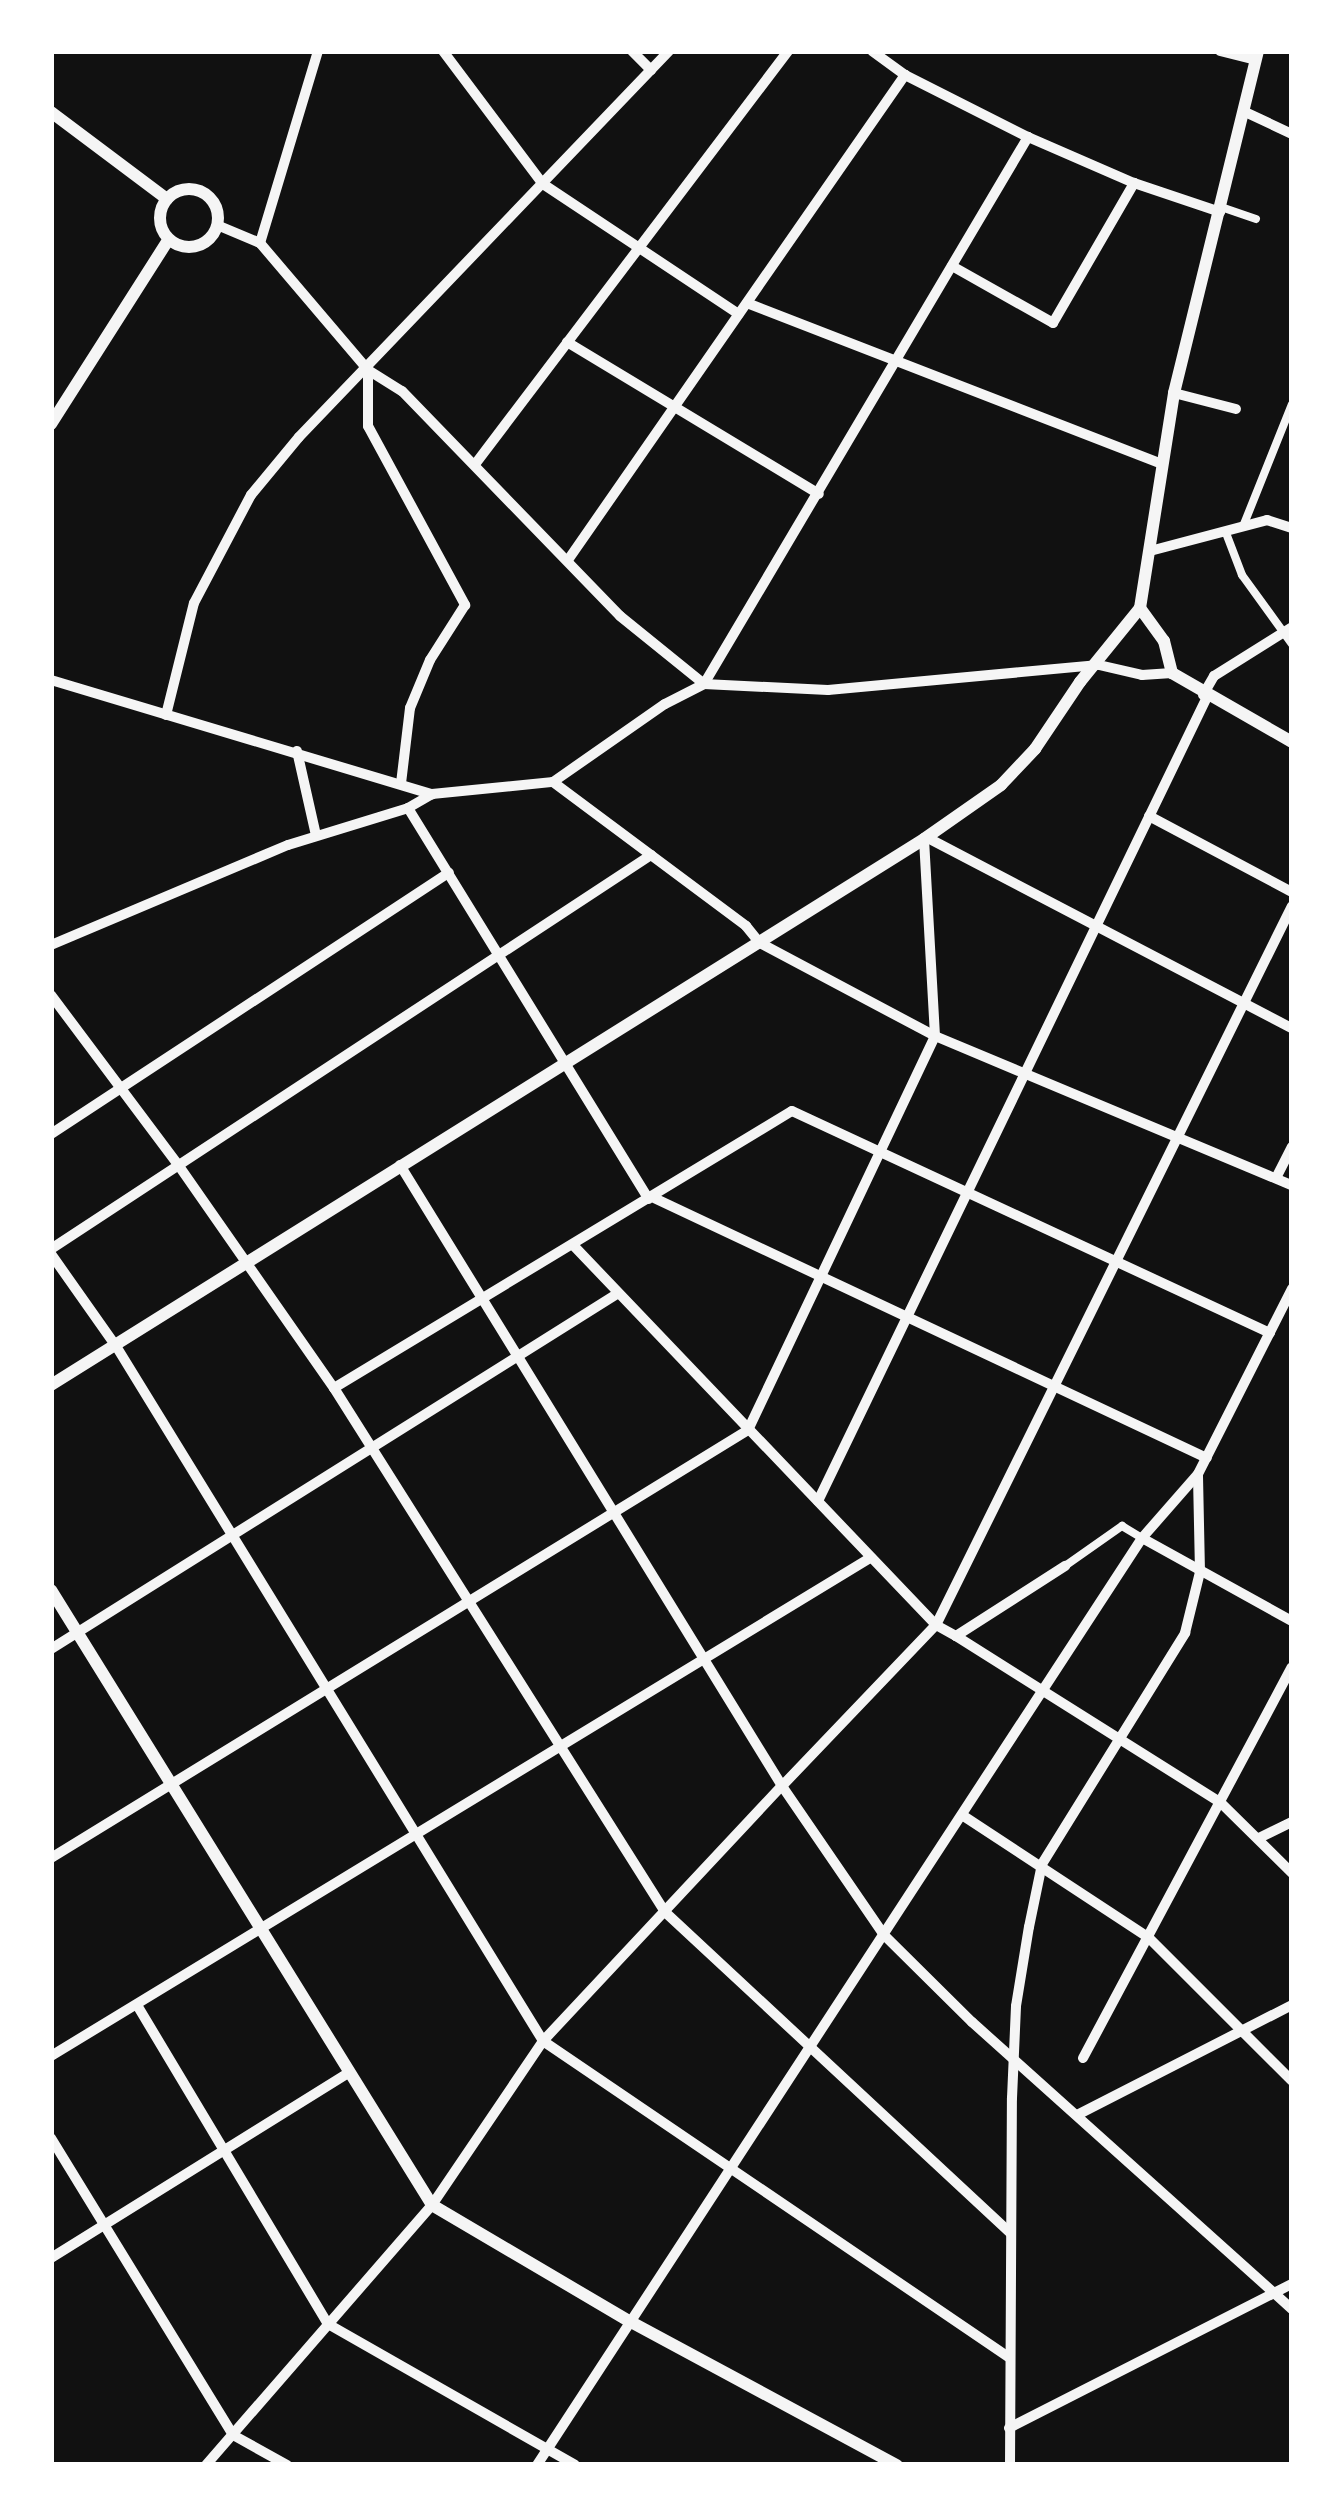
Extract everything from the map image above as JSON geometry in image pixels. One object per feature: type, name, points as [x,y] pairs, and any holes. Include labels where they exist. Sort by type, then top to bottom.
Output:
[{"type":"street","points":[[260,242],[318,51]]},
{"type":"street","points":[[443,51],[543,184],[639,248],[743,308],[897,359],[1160,463]]},
{"type":"street","points":[[632,51],[651,70]]},
{"type":"street","points":[[166,715],[194,603],[251,495],[299,436],[368,370],[669,51]]},
{"type":"street","points":[[476,464],[788,51]]},
{"type":"street","points":[[872,51],[905,75],[1028,137],[1134,183],[1256,219]]},
{"type":"street","points":[[51,1385],[760,943],[1001,785],[1140,608],[1174,393],[1257,56],[1220,51]]},
{"type":"street","points":[[568,560],[905,75]]},
{"type":"street","points":[[1243,111],[1292,134]]},
{"type":"street","points":[[51,112],[167,199]]},
{"type":"street","points":[[704,684],[1028,137]]},
{"type":"street","points":[[952,266],[1053,323],[1134,183]]},
{"type":"street","points":[[183,189],[202,191],[216,206],[217,225],[197,246],[169,239],[160,224],[167,199],[183,189]]},
{"type":"street","points":[[217,225],[260,242],[368,370],[402,391],[620,616],[704,684]]},
{"type":"street","points":[[51,424],[169,239]]},
{"type":"street","points":[[567,342],[819,494]]},
{"type":"street","points":[[368,370],[368,426],[465,605],[430,660],[410,708],[401,783]]},
{"type":"street","points":[[1174,393],[1236,410]]},
{"type":"street","points":[[1244,524],[1292,404]]},
{"type":"street","points":[[1150,551],[1268,520],[1292,528]]},
{"type":"street","points":[[1226,533],[1242,574],[1287,630],[1292,644]]},
{"type":"street","points":[[1140,608],[1164,641],[1172,674]]},
{"type":"street","points":[[818,1501],[1214,676],[1287,630]]},
{"type":"street","points":[[51,945],[316,835],[408,808],[432,794],[553,782],[665,704],[704,684],[828,691],[1099,665],[1142,674],[1172,674],[1292,742]]},
{"type":"street","points":[[51,680],[432,794]]},
{"type":"street","points":[[297,751],[316,835]]},
{"type":"street","points":[[553,782],[760,943],[935,1036],[1292,1185]]},
{"type":"street","points":[[408,808],[651,1198],[1207,1458]]},
{"type":"street","points":[[1149,816],[1292,892]]},
{"type":"street","points":[[925,838],[1292,1028]]},
{"type":"street","points":[[51,1858],[748,1430],[935,1036],[925,838]]},
{"type":"street","points":[[651,855],[51,1251],[116,1346],[544,2041],[1010,2358]]},
{"type":"street","points":[[51,1134],[449,873]]},
{"type":"street","points":[[206,2465],[432,2205],[544,2041],[936,1625],[1292,906]]},
{"type":"street","points":[[51,994],[248,1262],[334,1388],[665,1912],[1011,2233]]},
{"type":"street","points":[[334,1388],[792,1111],[1270,1333]]},
{"type":"street","points":[[1276,1178],[1292,1147]]},
{"type":"street","points":[[400,1165],[701,1658],[884,1935],[1292,2308]]},
{"type":"street","points":[[573,1245],[936,1625],[1221,1803],[1292,1873]]},
{"type":"street","points":[[537,2465],[1142,1538],[1198,1474],[1292,1289]]},
{"type":"street","points":[[51,1649],[617,1294]]},
{"type":"street","points":[[1010,2465],[1016,2006],[1042,1864],[1185,1633],[1200,1572],[1198,1474]]},
{"type":"street","points":[[956,1636],[1122,1526],[1292,1621]]},
{"type":"street","points":[[51,2056],[870,1558]]},
{"type":"street","points":[[51,1590],[432,2205],[632,2322],[897,2465]]},
{"type":"street","points":[[1083,2058],[1292,1667]]},
{"type":"street","points":[[962,1815],[1149,1938],[1292,2081]]},
{"type":"street","points":[[1259,1838],[1292,1822]]},
{"type":"street","points":[[137,2005],[328,2324],[575,2465]]},
{"type":"street","points":[[1079,2114],[1292,2006]]},
{"type":"street","points":[[51,2258],[350,2072]]},
{"type":"street","points":[[51,2138],[232,2434],[286,2465]]},
{"type":"street","points":[[1009,2428],[1292,2284]]}]
